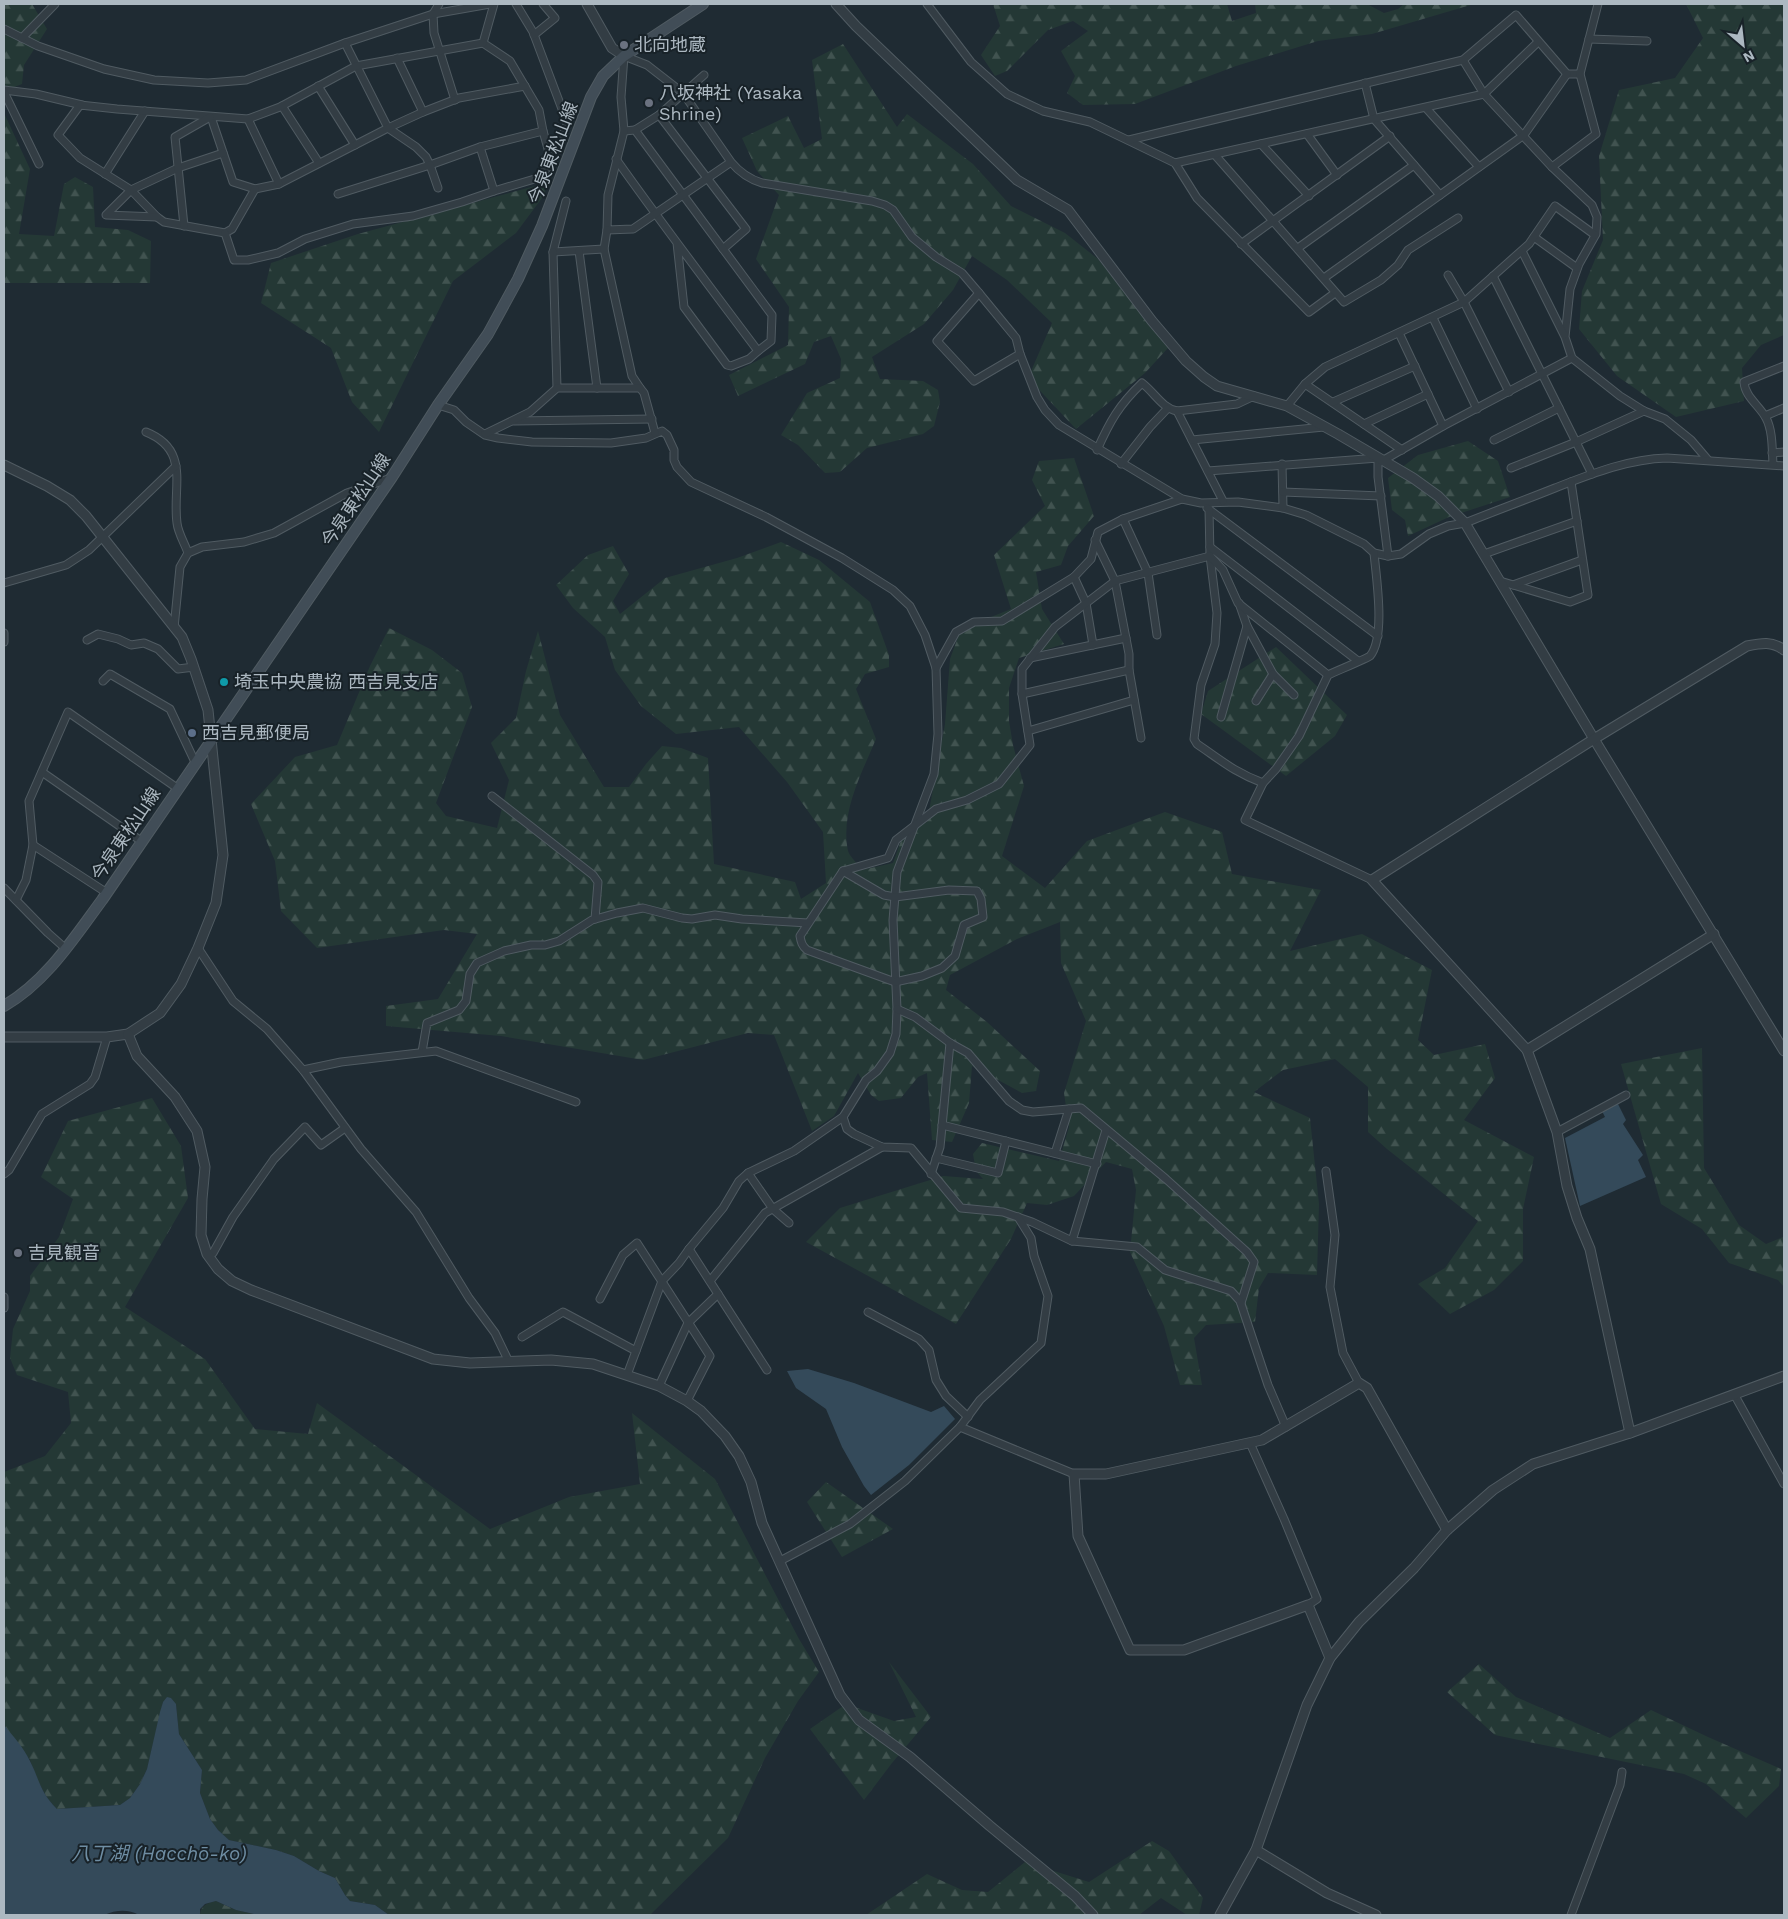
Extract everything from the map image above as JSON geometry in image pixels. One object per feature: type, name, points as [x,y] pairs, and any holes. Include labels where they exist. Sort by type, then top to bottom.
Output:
[{"type":"main road","name":"今泉東松山線","points":[[4,1006],[36,981],[66,949],[107,893],[177,788],[392,478],[438,405],[488,334],[518,279],[542,226],[591,97],[603,76],[624,56],[703,4]]},
{"type":"street","points":[[22,38],[55,4]]},
{"type":"street","points":[[439,4],[433,14],[434,33],[454,100]]},
{"type":"street","points":[[4,29],[38,46],[104,69],[154,80],[208,83],[246,80],[345,43],[433,14],[490,4]]},
{"type":"street","points":[[483,43],[494,4]]},
{"type":"street","points":[[225,233],[234,260],[248,260],[278,253],[305,239],[353,224],[413,216],[538,178],[552,163],[568,122],[534,35],[516,4]]},
{"type":"street","points":[[534,35],[554,18],[543,4]]},
{"type":"street","points":[[587,4],[612,48],[624,56],[647,66],[683,93],[737,170],[750,179],[762,183],[872,201],[893,210],[912,237],[936,257],[962,273],[1016,338],[1020,354],[1044,410],[1059,425],[1097,450],[1182,500],[1201,503],[1223,501],[1283,508],[1306,515],[1333,527],[1364,544],[1374,553],[1388,556],[1401,554],[1429,534],[1448,526],[1465,523],[1592,474],[1650,458],[1784,466]]},
{"type":"street","points":[[836,4],[856,26],[1017,180],[1068,210],[1152,322],[1186,361],[1217,386],[1287,406],[1380,459],[1438,496],[1465,523],[1784,1051]]},
{"type":"street","points":[[927,4],[971,62],[1007,94],[1043,111],[1090,122],[1175,163],[1197,198],[1309,312],[1336,293]]},
{"type":"street","points":[[1552,167],[1596,134],[1580,74],[1598,4]]},
{"type":"street","points":[[1129,140],[1462,60],[1516,15],[1567,74],[1580,74]]},
{"type":"street","points":[[1588,39],[1647,41]]},
{"type":"street","points":[[1175,163],[1484,94],[1538,42]]},
{"type":"street","points":[[345,43],[388,128],[416,147],[426,157],[438,188]]},
{"type":"street","points":[[4,91],[36,94],[83,105],[248,119],[282,106],[356,66],[483,43],[510,61],[539,110],[552,163]]},
{"type":"street","points":[[624,56],[621,97],[624,131],[608,195],[607,230],[604,249],[632,376],[644,393],[656,433]]},
{"type":"street","points":[[398,58],[423,112]]},
{"type":"street","points":[[1462,60],[1484,94],[1552,167],[1592,205],[1597,217],[1595,235],[1577,268],[1570,289],[1565,338]]},
{"type":"street","points":[[1324,278],[1524,135],[1567,74]]},
{"type":"street","points":[[624,131],[635,130],[659,115],[704,75]]},
{"type":"street","points":[[1365,83],[1374,119],[1440,195]]},
{"type":"street","points":[[318,86],[355,145]]},
{"type":"street","points":[[210,116],[233,182],[255,189],[279,184],[388,128],[454,100],[525,86]]},
{"type":"street","points":[[4,91],[39,164]]},
{"type":"street","points":[[83,105],[80,104],[58,135],[80,158],[131,190],[157,218],[164,222],[225,233],[232,229],[255,189]]},
{"type":"street","points":[[282,106],[320,163]]},
{"type":"street","points":[[1426,108],[1479,167]]},
{"type":"street","points":[[105,174],[145,111]]},
{"type":"street","points":[[659,115],[746,229],[723,249]]},
{"type":"street","points":[[184,226],[175,137],[210,116]]},
{"type":"street","points":[[248,119],[279,184]]},
{"type":"street","points":[[568,122],[582,120]]},
{"type":"street","points":[[635,130],[772,315],[771,341],[749,359],[731,366],[727,364],[684,307],[677,242]]},
{"type":"street","points":[[338,194],[480,147],[543,131]]},
{"type":"street","points":[[1307,134],[1337,175]]},
{"type":"street","points":[[1242,244],[1390,136]]},
{"type":"street","points":[[1261,144],[1309,196]]},
{"type":"street","points":[[480,147],[494,191]]},
{"type":"street","points":[[157,218],[106,215],[131,190],[178,168],[223,153]]},
{"type":"street","points":[[1215,154],[1344,302],[1381,280],[1398,265],[1408,250],[1458,218]]},
{"type":"street","points":[[616,159],[654,214],[758,351]]},
{"type":"street","points":[[607,230],[633,229],[731,162]]},
{"type":"street","points":[[1298,248],[1414,165]]},
{"type":"street","points":[[557,388],[553,252],[566,201]]},
{"type":"street","points":[[1287,406],[1305,384],[1325,367],[1464,302],[1522,251],[1555,206],[1595,235]]},
{"type":"street","points":[[1534,237],[1577,268]]},
{"type":"street","points":[[553,252],[604,249]]},
{"type":"street","points":[[578,251],[597,388]]},
{"type":"street","points":[[1522,251],[1565,338],[1572,358],[1620,396],[1644,411],[1664,419],[1691,440],[1708,460]]},
{"type":"street","points":[[1448,275],[1464,302],[1509,392]]},
{"type":"street","points":[[1493,276],[1592,474]]},
{"type":"street","points":[[979,293],[937,342],[974,381],[1020,354]]},
{"type":"street","points":[[1433,318],[1477,409]]},
{"type":"street","points":[[1399,334],[1416,366],[1443,426]]},
{"type":"street","points":[[1208,471],[1282,464],[1380,459],[1402,450],[1443,426],[1572,358]]},
{"type":"street","points":[[1333,402],[1416,366]]},
{"type":"street","points":[[1773,464],[1769,425],[1765,416],[1744,391],[1744,382],[1784,366]]},
{"type":"street","points":[[1097,450],[1110,421],[1121,404],[1142,384],[1151,390],[1168,409],[1177,411],[1237,404],[1254,396]]},
{"type":"street","points":[[1305,384],[1402,450]]},
{"type":"street","points":[[484,435],[530,412],[557,388],[640,388]]},
{"type":"street","points":[[1364,424],[1428,394]]},
{"type":"street","points":[[438,405],[454,410],[466,422],[484,435],[532,442],[611,443],[646,438],[662,432],[667,435],[674,450],[674,460],[677,467],[691,482],[766,518],[842,558],[893,590],[910,606],[925,635],[936,668],[938,734],[934,774],[897,872],[893,920],[897,1009],[896,1034],[890,1053],[877,1071],[866,1080],[843,1117],[794,1151],[748,1173],[739,1181],[724,1208],[662,1281],[627,1375]]},
{"type":"street","points":[[1494,440],[1559,408]]},
{"type":"street","points":[[1765,416],[1784,408]]},
{"type":"street","points":[[1121,464],[1150,427],[1168,409]]},
{"type":"street","points":[[1177,411],[1223,501]]},
{"type":"street","points":[[1511,468],[1576,442],[1644,411]]},
{"type":"street","points":[[512,421],[652,419]]},
{"type":"street","points":[[1192,440],[1324,427]]},
{"type":"street","points":[[146,432],[168,445],[176,466],[178,475],[177,524],[188,552]]},
{"type":"street","points":[[1772,453],[1784,452]]},
{"type":"street","points":[[1380,459],[1381,496],[1388,556]]},
{"type":"street","points":[[1282,464],[1283,508]]},
{"type":"street","points":[[4,465],[47,486],[70,500],[86,516],[182,637],[208,710],[223,855],[216,903],[181,984],[160,1013],[128,1034],[107,1037],[4,1038]]},
{"type":"street","points":[[4,583],[66,565],[89,550],[176,466]]},
{"type":"street","points":[[174,628],[180,568],[188,552],[202,547],[244,542],[274,533],[347,493],[392,478]]},
{"type":"street","points":[[1500,581],[1570,602],[1588,595],[1571,482]]},
{"type":"street","points":[[1283,492],[1381,496]]},
{"type":"street","points":[[936,668],[956,632],[974,622],[1002,621],[1074,577],[1091,559],[1098,532],[1123,519],[1182,500]]},
{"type":"street","points":[[1201,503],[1378,636]]},
{"type":"street","points":[[1209,509],[1210,556],[1217,613],[1215,644],[1202,685],[1194,739],[1197,744],[1241,775],[1263,782]]},
{"type":"street","points":[[1123,519],[1148,572],[1157,635]]},
{"type":"street","points":[[1484,554],[1577,521]]},
{"type":"street","points":[[1095,540],[1115,581],[1129,654],[1129,670],[1141,738]]},
{"type":"street","points":[[1210,547],[1358,661]]},
{"type":"street","points":[[1374,553],[1379,599],[1378,636],[1370,656],[1328,675],[1299,736],[1276,769],[1263,782],[1245,820],[1372,880],[1527,1050],[1557,1132],[1567,1186],[1577,1218],[1590,1249],[1630,1433]]},
{"type":"street","points":[[843,871],[884,895],[895,897],[949,890],[977,891],[981,899],[983,917],[964,925],[955,956],[942,968],[922,976],[895,982],[803,947],[800,936],[843,871],[888,858],[896,840],[936,809],[967,800],[999,784],[1030,745],[1022,694],[1022,669],[1054,627],[1115,581],[1210,556]]},
{"type":"street","points":[[1210,556],[1223,570],[1247,626],[1273,674],[1294,695]]},
{"type":"street","points":[[1512,585],[1582,560]]},
{"type":"street","points":[[1074,577],[1086,602],[1093,645]]},
{"type":"street","points":[[1238,603],[1328,675]]},
{"type":"street","points":[[1222,717],[1247,626]]},
{"type":"street","points":[[4,633],[4,642]]},
{"type":"street","points":[[87,640],[98,634],[132,645],[144,643],[158,649],[178,669],[194,668]]},
{"type":"street","points":[[1030,658],[1126,638]]},
{"type":"street","points":[[1372,880],[1594,738],[1747,646],[1764,642],[1774,643],[1784,650]]},
{"type":"street","points":[[1022,694],[1129,670]]},
{"type":"street","points":[[103,681],[110,674],[170,709],[195,762]]},
{"type":"street","points":[[1256,701],[1273,674]]},
{"type":"street","points":[[1028,731],[1134,700]]},
{"type":"street","points":[[16,900],[26,880],[34,845],[29,800],[68,712],[177,788]]},
{"type":"street","points":[[42,772],[141,841]]},
{"type":"street","points":[[492,796],[594,875],[598,882],[594,919]]},
{"type":"street","points":[[34,845],[107,893]]},
{"type":"street","points":[[4,888],[66,949]]},
{"type":"street","points":[[422,1052],[427,1023],[459,1010],[466,1001],[470,974],[477,963],[504,951],[559,941],[594,919],[643,908],[692,919],[715,915],[742,919],[808,922]]},
{"type":"street","points":[[1527,1050],[1714,934]]},
{"type":"street","points":[[198,948],[234,1001],[267,1028],[303,1070],[361,1149],[416,1212],[469,1298],[495,1333],[509,1362]]},
{"type":"street","points":[[897,1009],[915,1018],[950,1044],[968,1053],[1009,1101],[1022,1110],[1034,1112],[1080,1108],[1166,1179],[1247,1252],[1254,1262],[1241,1303]]},
{"type":"street","points":[[128,1034],[137,1056],[175,1097],[197,1131],[205,1167],[201,1235],[207,1254],[232,1281],[434,1359],[470,1363],[551,1360],[593,1364],[659,1386],[701,1411],[725,1436],[739,1456],[751,1482],[762,1523],[840,1695],[859,1720],[910,1757],[1075,1896],[1093,1915]]},
{"type":"street","points":[[4,1174],[9,1170],[42,1114],[90,1084],[95,1077],[107,1037]]},
{"type":"street","points":[[931,1174],[940,1147],[950,1044]]},
{"type":"street","points":[[303,1070],[341,1062],[436,1051],[576,1102]]},
{"type":"street","points":[[1557,1132],[1626,1094]]},
{"type":"street","points":[[1055,1154],[1069,1109]]},
{"type":"street","points":[[843,1117],[847,1129],[882,1147],[911,1148],[961,1208],[1003,1212],[1032,1222],[1072,1241],[1137,1247],[1165,1270],[1231,1291],[1241,1303],[1268,1385],[1286,1427]]},
{"type":"street","points":[[942,1125],[1097,1164]]},
{"type":"street","points":[[207,1254],[214,1253],[233,1217],[274,1160],[305,1127],[321,1145],[346,1128]]},
{"type":"street","points":[[1072,1241],[1106,1130]]},
{"type":"street","points":[[936,1158],[998,1173],[1006,1141]]},
{"type":"street","points":[[710,1281],[765,1214],[882,1147]]},
{"type":"street","points":[[1326,1171],[1335,1234],[1330,1287],[1343,1354],[1360,1383],[1367,1388],[1447,1530]]},
{"type":"street","points":[[748,1173],[773,1209],[789,1223]]},
{"type":"street","points":[[780,1561],[850,1524],[905,1482],[960,1427],[980,1400],[1041,1343],[1048,1296],[1034,1256],[1031,1238],[1018,1217]]},
{"type":"street","points":[[600,1299],[624,1255],[637,1243],[710,1356],[687,1401]]},
{"type":"street","points":[[689,1249],[767,1370]]},
{"type":"street","points":[[659,1386],[688,1323],[718,1294]]},
{"type":"street","points":[[4,1297],[4,1308]]},
{"type":"street","points":[[522,1337],[563,1312],[636,1351]]},
{"type":"street","points":[[868,1312],[919,1339],[929,1350],[936,1380],[946,1396],[968,1417]]},
{"type":"street","points":[[1220,1915],[1256,1850],[1307,1705],[1330,1658],[1359,1622],[1414,1568],[1447,1530],[1493,1490],[1526,1467],[1630,1433],[1784,1376]]},
{"type":"street","points":[[960,1427],[1074,1474],[1106,1474],[1262,1440],[1360,1383]]},
{"type":"street","points":[[1734,1394],[1784,1484]]},
{"type":"street","points":[[1074,1474],[1078,1536],[1130,1650],[1184,1650],[1308,1605],[1317,1599],[1250,1442]]},
{"type":"street","points":[[1308,1605],[1330,1658]]},
{"type":"street","points":[[1571,1915],[1620,1786],[1622,1772]]},
{"type":"street","points":[[1256,1850],[1327,1893],[1376,1915]]},
{"type":"green space","points":[[4,4],[32,4],[47,29],[24,65],[22,84],[4,91]]},
{"type":"green space","points":[[993,4],[1227,4],[1232,21],[1256,13],[1255,4],[1367,4],[1384,13],[1398,9],[1404,4],[1474,4],[1372,34],[1318,41],[1236,66],[1135,104],[1083,105],[1067,93],[1075,76],[1061,51],[1088,31],[1073,21],[1048,30],[1007,71],[995,76],[981,55],[1000,26]]},
{"type":"green space","points":[[1686,4],[1784,4],[1784,335],[1761,345],[1742,368],[1744,401],[1676,417],[1617,376],[1579,329],[1582,291],[1603,240],[1599,156],[1619,90],[1675,78],[1703,38]]},
{"type":"green space","points":[[843,44],[897,127],[907,114],[973,164],[1011,206],[1065,233],[1098,259],[1168,348],[1145,373],[1076,429],[1028,378],[1052,323],[1007,280],[972,256],[953,290],[924,324],[872,357],[880,379],[923,381],[938,390],[940,402],[934,426],[923,434],[867,448],[840,472],[825,473],[798,445],[781,435],[807,393],[840,378],[841,359],[831,336],[814,342],[805,364],[738,396],[729,375],[788,345],[789,307],[756,259],[779,195],[757,171],[742,138],[788,116],[804,148],[822,139],[812,60]]},
{"type":"green space","points":[[4,113],[30,169],[19,234],[54,236],[64,184],[75,177],[93,187],[95,227],[128,230],[151,241],[150,283],[4,283]]},
{"type":"green space","points":[[546,183],[545,194],[516,233],[453,281],[379,432],[352,402],[331,348],[261,303],[271,263],[358,234]]},
{"type":"green space","points":[[1468,441],[1498,461],[1510,497],[1449,517],[1408,536],[1405,520],[1392,510],[1388,478],[1418,455]]},
{"type":"green space","points":[[1074,458],[1094,516],[1068,546],[1061,565],[1036,572],[1042,609],[1064,644],[1019,658],[1009,688],[1009,721],[1024,786],[1002,856],[1045,888],[1087,841],[1165,812],[1222,832],[1232,874],[1321,890],[1290,951],[1362,934],[1432,970],[1418,1040],[1434,1055],[1485,1044],[1495,1078],[1464,1120],[1534,1157],[1523,1209],[1523,1261],[1494,1290],[1450,1314],[1418,1284],[1445,1268],[1478,1221],[1368,1132],[1368,1087],[1335,1059],[1283,1070],[1254,1092],[1310,1118],[1319,1204],[1317,1275],[1268,1273],[1259,1288],[1255,1322],[1206,1325],[1194,1338],[1202,1385],[1180,1385],[1164,1326],[1130,1252],[1136,1190],[1132,1169],[1106,1162],[1074,1196],[1047,1205],[1027,1203],[1011,1239],[956,1324],[806,1242],[840,1208],[943,1176],[983,1179],[976,1171],[973,1154],[982,1143],[1059,1161],[1069,1127],[1064,1093],[1086,1021],[1061,963],[1060,922],[1017,939],[950,975],[946,990],[987,1022],[1040,1071],[1036,1091],[1022,1093],[972,1066],[969,1103],[952,1142],[932,1140],[927,1073],[918,1077],[901,1098],[879,1101],[871,1095],[858,1073],[834,1116],[812,1131],[774,1035],[748,1033],[643,1060],[501,1036],[386,1026],[386,1006],[438,999],[477,934],[444,930],[317,948],[281,911],[275,861],[251,804],[295,757],[337,745],[370,666],[389,628],[432,650],[462,673],[472,707],[436,803],[446,816],[497,828],[509,780],[491,743],[516,718],[526,671],[538,631],[560,715],[604,787],[629,787],[662,746],[681,748],[708,758],[714,864],[795,882],[801,899],[826,883],[823,832],[787,782],[739,727],[676,734],[641,706],[615,670],[605,637],[573,608],[556,585],[588,555],[613,546],[629,574],[613,601],[620,614],[665,578],[737,558],[781,542],[819,560],[870,602],[889,655],[889,667],[865,674],[856,689],[876,739],[854,793],[847,822],[846,836],[848,851],[862,870],[893,863],[903,835],[927,822],[945,724],[950,659],[961,629],[1011,609],[994,555],[1045,506],[1032,480],[1039,461]]},
{"type":"green space","points":[[1276,647],[1347,715],[1335,736],[1286,776],[1201,714],[1208,691]]},
{"type":"green space","points":[[1702,1048],[1704,1168],[1739,1225],[1766,1244],[1783,1237],[1784,1287],[1778,1280],[1729,1263],[1702,1229],[1661,1204],[1621,1064]]},
{"type":"green space","points":[[152,1098],[181,1146],[188,1198],[125,1307],[205,1359],[255,1429],[308,1434],[317,1403],[490,1529],[569,1497],[640,1484],[632,1413],[715,1479],[799,1639],[819,1672],[798,1701],[765,1758],[728,1838],[650,1915],[389,1915],[375,1905],[350,1901],[335,1878],[294,1856],[276,1850],[229,1840],[218,1830],[210,1819],[200,1793],[202,1770],[179,1734],[176,1704],[163,1702],[147,1769],[140,1784],[130,1798],[120,1805],[57,1809],[47,1798],[30,1760],[4,1725],[4,1472],[45,1456],[71,1423],[68,1392],[17,1375],[10,1358],[13,1329],[30,1291],[30,1276],[59,1237],[73,1199],[41,1177],[68,1121]]},
{"type":"green space","points":[[826,1482],[893,1529],[842,1557],[807,1502]]},
{"type":"green space","points":[[889,1662],[931,1717],[864,1800],[810,1729],[846,1704],[894,1721],[916,1717]]},
{"type":"green space","points":[[1479,1664],[1516,1697],[1610,1738],[1651,1710],[1781,1769],[1779,1786],[1746,1818],[1706,1784],[1684,1774],[1495,1735],[1447,1692]]},
{"type":"green space","points":[[1152,1841],[1169,1851],[1203,1898],[1199,1915],[1187,1915],[1161,1898],[1139,1915],[866,1915],[927,1874],[962,1890],[988,1892],[1025,1862],[1089,1882]]},
{"type":"green space","points":[[216,1901],[236,1910],[258,1915],[200,1915],[205,1905]]},
{"type":"water","points":[[1617,1102],[1626,1120],[1623,1124],[1643,1155],[1638,1160],[1646,1177],[1580,1206],[1565,1138],[1605,1117],[1602,1111]]},
{"type":"water","points":[[808,1369],[854,1383],[931,1412],[944,1406],[955,1419],[909,1465],[871,1495],[842,1447],[826,1409],[796,1388],[787,1371]]},
{"type":"water","name":"八丁湖 (Hacchō-ko)","points":[[167,1697],[171,1698],[176,1704],[179,1734],[202,1770],[200,1793],[210,1819],[218,1830],[229,1840],[276,1850],[294,1856],[335,1878],[350,1901],[375,1905],[389,1915],[258,1915],[236,1910],[216,1901],[205,1904],[200,1909],[200,1915],[139,1915],[122,1911],[104,1915],[4,1915],[4,1725],[25,1751],[44,1792],[57,1809],[120,1805],[130,1798],[140,1784],[147,1769],[160,1712],[163,1702]]},
{"type":"place","name":"北向地蔵","points":[[624,45]]},
{"type":"place","name":"八坂神社 (Yasaka Shrine)","points":[[649,103]]},
{"type":"place","name":"埼玉中央農協 西吉見支店","points":[[224,682]]},
{"type":"place","name":"西吉見郵便局","points":[[192,733]]},
{"type":"place","name":"吉見観音","points":[[18,1253]]}]
